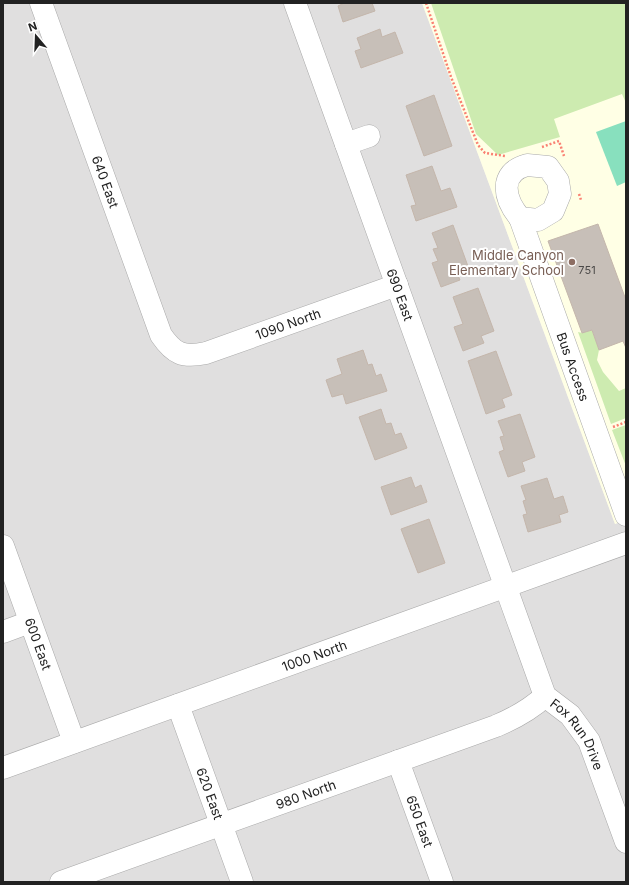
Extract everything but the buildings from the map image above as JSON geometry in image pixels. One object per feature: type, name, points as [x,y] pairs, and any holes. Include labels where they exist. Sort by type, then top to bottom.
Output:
[{"type":"street","name":"640 East","points":[[41,3],[161,335],[168,347],[179,354]]},
{"type":"street","name":"690 East","points":[[295,3],[506,587]]},
{"type":"street","points":[[346,144],[369,136]]},
{"type":"street","name":"Bus Access","points":[[520,218],[626,515]]},
{"type":"street","name":"1090 North","points":[[179,354],[193,356],[206,353],[397,285]]},
{"type":"street","name":"1000 North","points":[[3,768],[626,543]]},
{"type":"street","name":"600 East","points":[[3,546],[74,742]]},
{"type":"street","name":"Fox Run Drive","points":[[506,587],[545,696],[570,715],[589,741],[626,842]]},
{"type":"street","points":[[3,632],[30,622]]},
{"type":"street","name":"980 North","points":[[61,882],[516,718],[533,708],[545,696]]},
{"type":"street","name":"620 East","points":[[178,705],[242,882]]},
{"type":"street","name":"650 East","points":[[398,761],[442,882]]},
{"type":"path","points":[[426,3],[478,145],[485,153],[506,156],[512,155]]},
{"type":"path","points":[[539,148],[559,141],[567,163]]},
{"type":"path","points":[[578,193],[581,200]]},
{"type":"path","points":[[608,428],[626,422]]},
{"type":"shaded area","points":[[3,3],[422,3],[615,524],[626,520],[626,882],[3,882]]},
{"type":"shaded area","name":"Middle Canyon Elementary School","points":[[422,3],[626,3],[626,520],[615,524]]},
{"type":"green space","points":[[431,3],[626,3],[626,103],[622,94],[554,119],[560,137],[498,155],[476,134]]},
{"type":"green space","points":[[626,121],[626,182],[617,186],[596,132]]},
{"type":"green space","points":[[592,330],[599,350],[597,360],[603,372],[619,391],[626,388],[626,418],[611,424],[578,332],[582,333]]},
{"type":"green space","points":[[626,425],[626,466],[612,430]]},
{"type":"place","name":"Middle Canyon Elementary School","points":[[572,262]]}]
